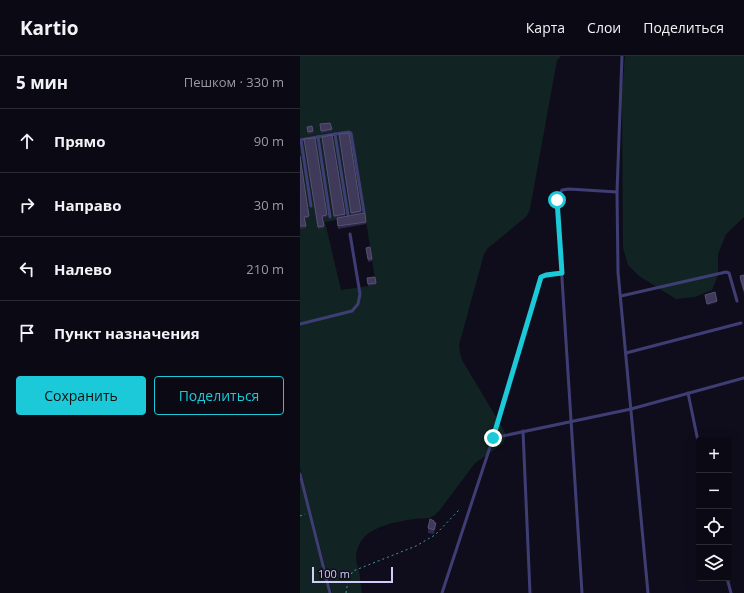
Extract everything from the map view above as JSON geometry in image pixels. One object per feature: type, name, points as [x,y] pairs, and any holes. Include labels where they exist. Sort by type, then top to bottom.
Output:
[{"type":"lane","points":[[622,56],[617,192],[617,246],[648,593]]},
{"type":"lane","points":[[311,206],[300,140],[349,132],[351,133],[364,212]]},
{"type":"lane","points":[[335,134],[348,215]]},
{"type":"lane","points":[[318,137],[330,217]]},
{"type":"lane","points":[[582,593],[557,200],[562,190],[569,189],[617,192]]},
{"type":"lane","points":[[300,324],[352,311],[358,304],[360,294],[350,234]]},
{"type":"lane","points":[[621,296],[726,272],[729,273],[737,301]]},
{"type":"lane","points":[[442,593],[493,438],[541,277],[562,273]]},
{"type":"lane","points":[[626,353],[741,323]]},
{"type":"lane","points":[[493,438],[631,409],[744,378]]},
{"type":"lane","points":[[688,393],[697,437]]},
{"type":"lane","points":[[523,432],[530,593]]},
{"type":"lane","points":[[300,474],[330,593]]},
{"type":"lane","points":[[728,581],[730,593]]},
{"type":"path","points":[[346,593],[348,580],[353,571],[416,546],[435,535],[460,509]]},
{"type":"path","points":[[300,516],[310,513]]},
{"type":"green space","points":[[300,56],[561,56],[557,60],[530,209],[527,216],[488,248],[484,254],[459,345],[462,360],[505,432],[503,444],[475,463],[439,511],[432,517],[385,525],[368,534],[362,540],[356,559],[362,593],[332,593],[300,468]],"holes":[[[365,215],[376,285],[341,290],[325,222]]]},
{"type":"green space","points":[[625,56],[744,56],[744,217],[726,234],[718,254],[718,275],[712,290],[695,297],[676,299],[639,276],[628,265],[623,248],[622,91]]},
{"type":"green space","points":[[300,479],[329,593],[300,593]]},
{"type":"building","points":[[330,123],[332,129],[321,131],[320,124]]},
{"type":"building","points":[[312,126],[313,131],[308,132],[307,127]]},
{"type":"building","points":[[349,133],[361,211],[351,213],[339,134]]},
{"type":"building","points":[[332,135],[345,214],[334,216],[322,137]]},
{"type":"building","points":[[315,138],[327,215],[322,216],[324,226],[318,227],[304,139]]},
{"type":"building","points":[[300,156],[309,216],[304,217],[306,226],[300,226]]},
{"type":"building","points":[[365,213],[366,222],[338,226],[337,218]]},
{"type":"building","points":[[370,247],[372,259],[368,259],[366,248]]},
{"type":"building","points":[[744,275],[744,290],[740,276]]},
{"type":"building","points":[[375,277],[376,283],[368,284],[367,278]]},
{"type":"building","points":[[715,292],[717,301],[707,304],[705,295]]},
{"type":"building","points":[[430,519],[436,523],[434,530],[428,528]]},
{"type":"route","points":[[493,438],[541,277],[562,273],[557,200]]}]
